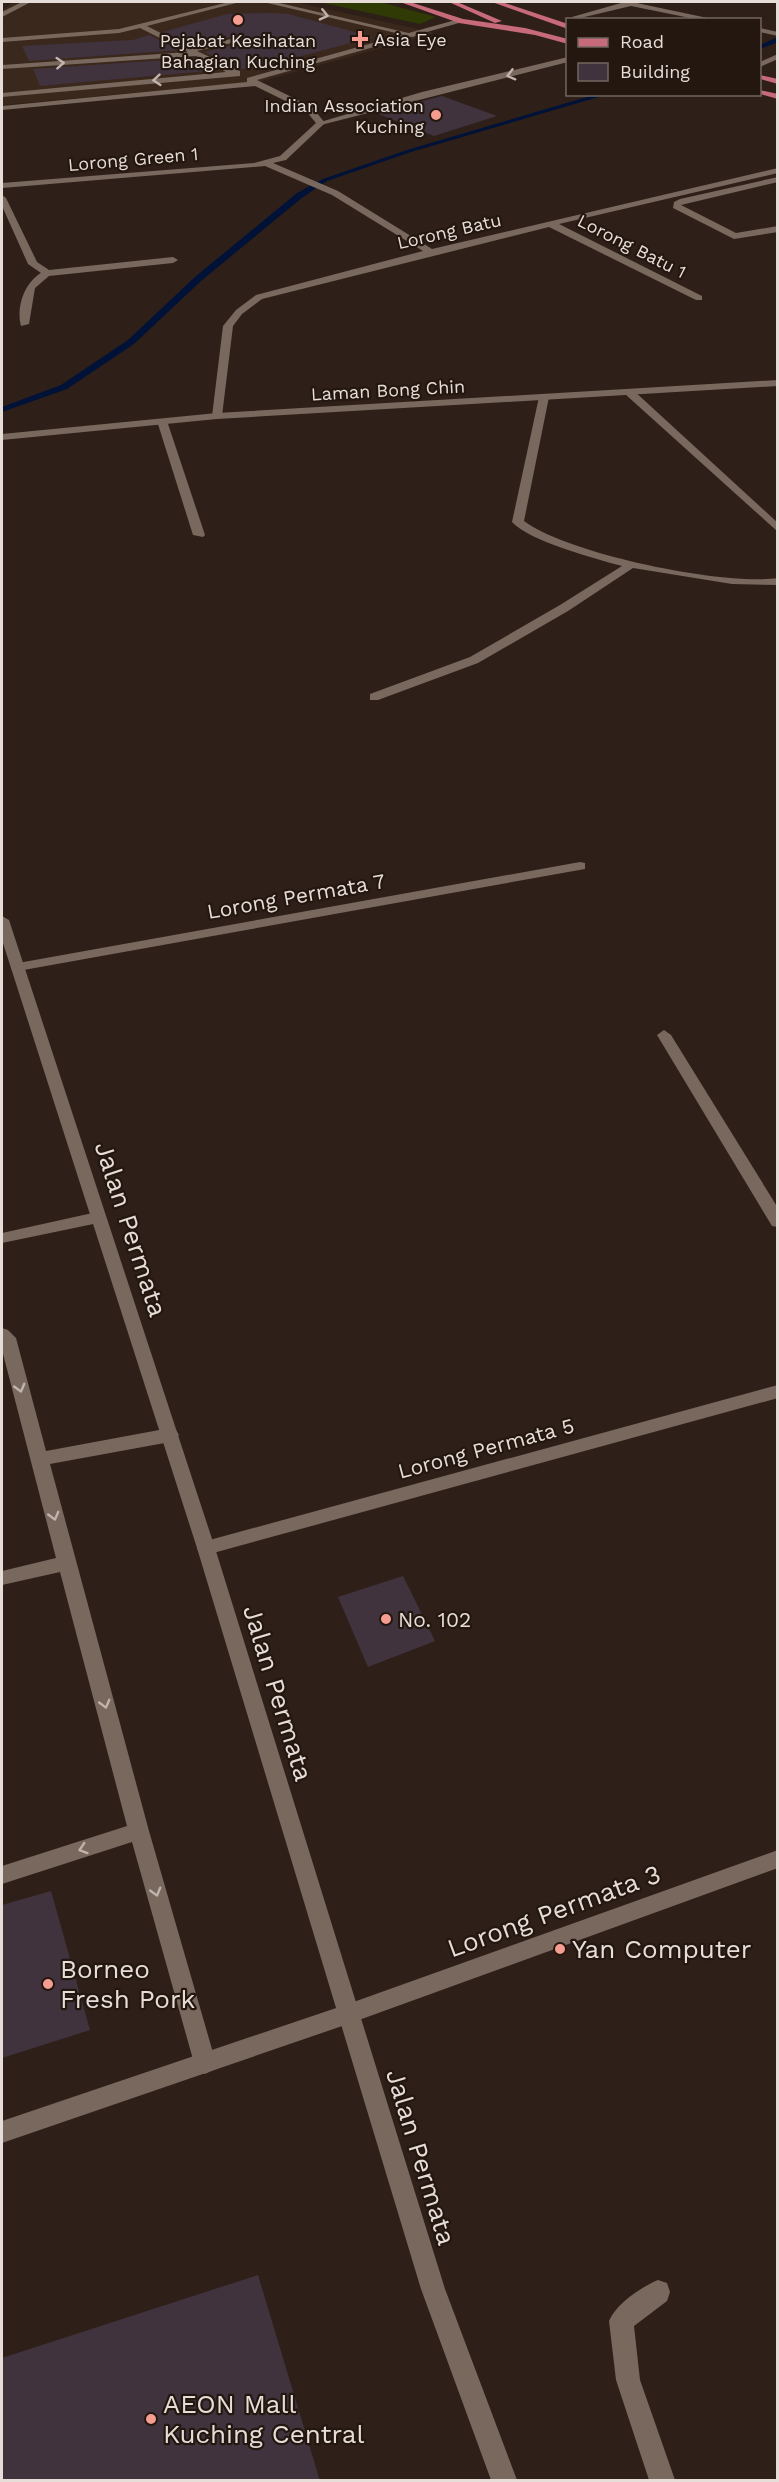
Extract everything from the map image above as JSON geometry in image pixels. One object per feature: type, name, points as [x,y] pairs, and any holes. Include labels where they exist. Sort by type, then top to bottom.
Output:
[{"type":"main road","points":[[404,2],[462,21],[534,33]]},
{"type":"main road","points":[[452,2],[534,33],[566,42]]},
{"type":"main road","points":[[500,3],[566,27]]},
{"type":"main road","points":[[761,78],[777,82]]},
{"type":"main road","points":[[761,93],[777,97]]},
{"type":"street","points":[[2,15],[27,2]]},
{"type":"street","points":[[2,40],[119,31],[236,2]]},
{"type":"street","points":[[267,2],[413,35]]},
{"type":"street","points":[[576,17],[626,3],[657,7],[705,18]]},
{"type":"street","points":[[2,108],[254,82],[462,21]]},
{"type":"street","points":[[141,26],[309,110],[321,123]]},
{"type":"street","points":[[2,68],[193,52],[237,39]]},
{"type":"street","points":[[761,64],[777,56]]},
{"type":"street","points":[[268,164],[283,158],[321,123],[425,94],[478,83],[566,59]]},
{"type":"street","points":[[2,94],[237,73]]},
{"type":"street","points":[[268,164],[335,193],[431,252]]},
{"type":"street","name":"Lorong Green 1","points":[[2,186],[268,164]]},
{"type":"street","name":"Lorong Batu","points":[[217,416],[228,327],[239,312],[259,297],[295,285],[777,170]]},
{"type":"street","points":[[777,179],[683,201],[677,204],[677,208],[734,236],[777,229]]},
{"type":"street","points":[[2,198],[33,264],[48,273]]},
{"type":"street","name":"Lorong Batu 1","points":[[551,224],[699,298]]},
{"type":"street","points":[[24,324],[26,296],[32,284],[48,273],[173,260]]},
{"type":"street","name":"Laman Bong Chin","points":[[2,437],[217,416],[777,383]]},
{"type":"street","points":[[629,392],[777,529]]},
{"type":"street","points":[[544,397],[518,522],[553,540],[629,566],[716,579],[777,581]]},
{"type":"street","points":[[162,421],[199,535]]},
{"type":"street","points":[[374,697],[474,660],[564,608],[629,566]]},
{"type":"street","name":"Lorong Permata 7","points":[[18,967],[580,866]]},
{"type":"street","name":"Jalan Permata","points":[[2,920],[206,1548],[433,2289],[504,2481]]},
{"type":"street","points":[[664,1035],[777,1222]]},
{"type":"street","points":[[2,1238],[98,1218]]},
{"type":"street","points":[[2,1334],[7,1338],[139,1831],[206,2062]]},
{"type":"street","name":"Lorong Permata 5","points":[[206,1548],[777,1391]]},
{"type":"street","points":[[39,1459],[170,1435]]},
{"type":"street","points":[[2,1578],[67,1563]]},
{"type":"street","points":[[2,1875],[139,1831]]},
{"type":"street","name":"Lorong Permata 3","points":[[2,2132],[348,2014],[777,1859]]},
{"type":"street","points":[[658,2292],[621,2321],[628,2380],[662,2481]]},
{"type":"shaded area","points":[[14,2],[295,2],[435,33],[262,81],[2,105],[2,10]]},
{"type":"green space","points":[[319,2],[380,2],[436,17],[420,24]]},
{"type":"building","points":[[227,14],[288,14],[373,37],[256,68],[259,68],[241,69],[204,52],[241,43],[241,35],[190,46],[163,32]]},
{"type":"building","points":[[149,35],[180,50],[29,61],[22,46],[133,40]]},
{"type":"building","points":[[196,58],[218,70],[40,86],[33,69]]},
{"type":"building","name":"Indian Association Kuching","points":[[442,96],[497,116],[434,136],[376,113]]},
{"type":"building","name":"No. 102","points":[[403,1576],[435,1641],[368,1667],[338,1597]]},
{"type":"building","points":[[51,1891],[90,2030],[2,2058],[2,1905]]},
{"type":"building","name":"AEON Mall Kuching Central","points":[[258,2275],[320,2481],[2,2481],[2,2358]]},
{"type":"waterway","points":[[761,47],[778,39]]},
{"type":"waterway","points":[[2,410],[64,387],[131,342],[198,279],[300,195],[325,180],[409,151],[599,96]]},
{"type":"place","name":"Pejabat Kesihatan Bahagian Kuching","points":[[238,20]]},
{"type":"place","name":"Asia Eye","points":[[360,39]]},
{"type":"place","name":"Indian Association Kuching","points":[[436,115]]},
{"type":"place","name":"No. 102","points":[[386,1619]]},
{"type":"place","name":"Yan Computer","points":[[560,1949]]},
{"type":"place","name":"Borneo Fresh Pork","points":[[48,1984]]},
{"type":"place","name":"AEON Mall Kuching Central","points":[[151,2419]]}]
